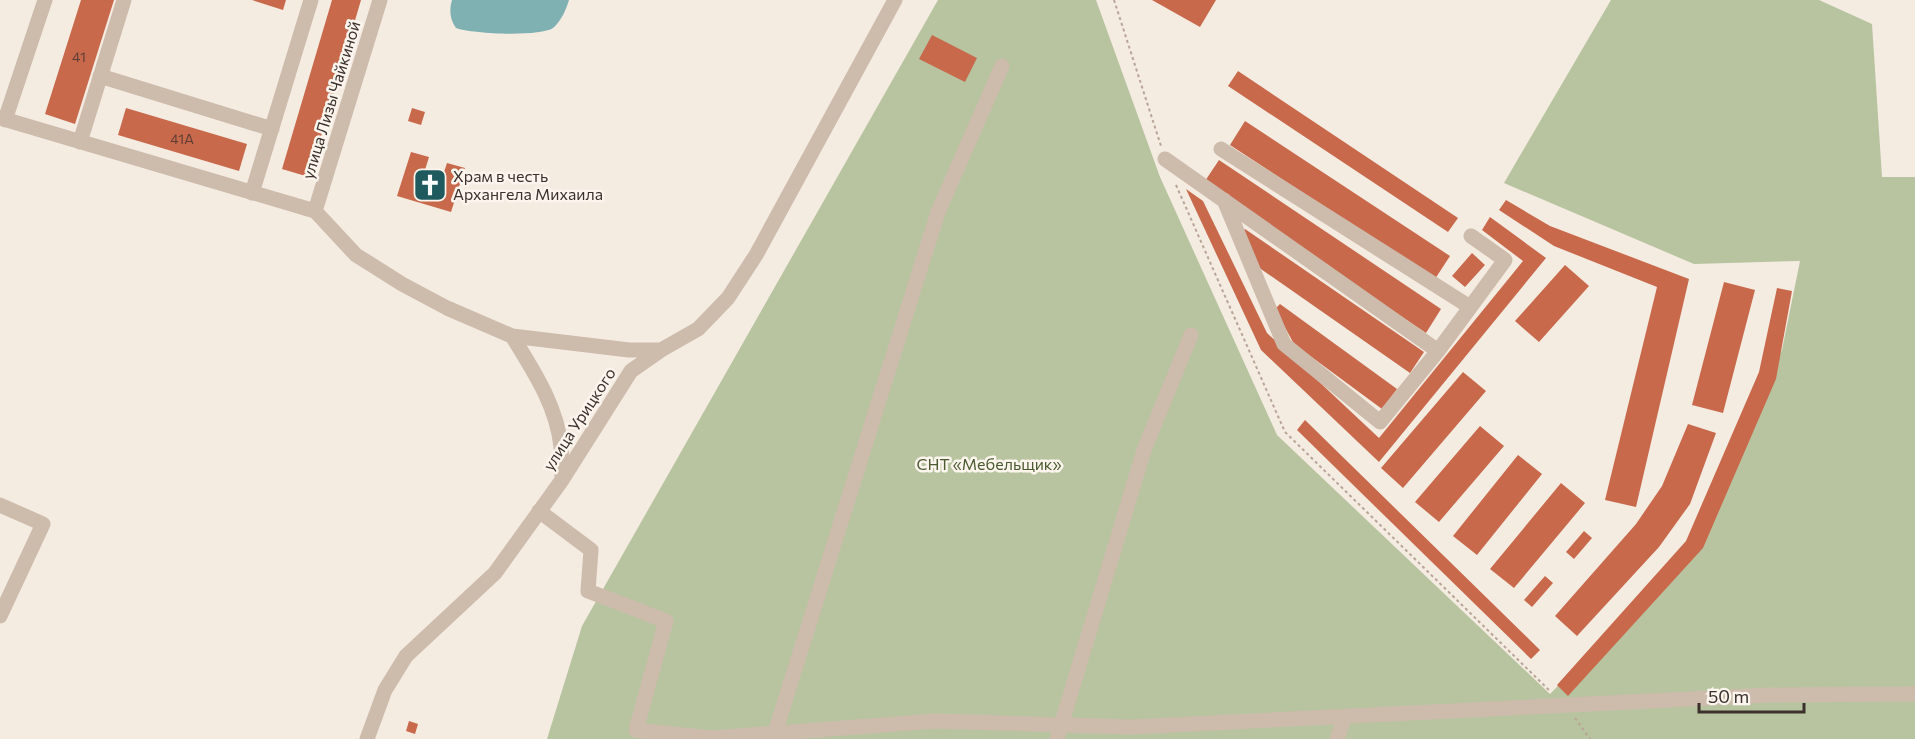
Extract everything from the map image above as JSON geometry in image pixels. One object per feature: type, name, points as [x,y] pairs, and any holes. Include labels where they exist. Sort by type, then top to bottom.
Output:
[{"type":"street","points":[[45,0],[2,119],[315,212],[356,255],[402,284],[447,308],[513,336],[629,350],[661,350]]},
{"type":"street","points":[[80,142],[124,0]]},
{"type":"street","points":[[252,193],[311,0]]},
{"type":"street","name":"улица Лизы Чайкиной","points":[[315,212],[380,0]]},
{"type":"street","name":"улица Урицкого","points":[[367,739],[385,690],[406,656],[495,573],[562,480],[631,371],[661,350],[698,329],[728,298],[756,255],[895,0]]},
{"type":"street","points":[[774,737],[938,212],[1002,66]]},
{"type":"street","points":[[100,76],[272,129]]},
{"type":"street","points":[[1221,149],[1470,307]]},
{"type":"street","points":[[1165,159],[1438,351]]},
{"type":"street","points":[[1224,200],[1284,344],[1380,422],[1438,351],[1505,260],[1471,236]]},
{"type":"street","points":[[1059,732],[1144,450],[1191,335]]},
{"type":"street","points":[[513,336],[540,381],[553,414],[561,446],[562,480]]},
{"type":"street","points":[[0,505],[44,524],[0,616]]},
{"type":"street","points":[[539,511],[591,550],[588,591],[666,621],[636,730],[712,738],[774,737],[935,721],[1059,732],[1770,695],[1915,694]]},
{"type":"street","points":[[1337,739],[1345,716]]},
{"type":"path","points":[[1114,0],[1165,159],[1285,432],[1565,705],[1590,739]]},
{"type":"green space","name":"СНТ «Мебельщик»","points":[[938,0],[1096,0],[1160,177],[1277,435],[1550,694],[1698,543],[1782,350],[1800,261],[1694,264],[1504,183],[1611,0],[1819,0],[1872,24],[1882,177],[1915,177],[1915,739],[547,739],[582,626]]},
{"type":"water","points":[[452,0],[569,0],[563,15],[553,28],[535,33],[506,34],[456,28],[451,15]]},
{"type":"building","points":[[81,0],[114,0],[75,124],[45,114]]},
{"type":"building","points":[[252,0],[286,0],[283,10]]},
{"type":"building","points":[[332,0],[361,0],[309,177],[282,169]]},
{"type":"building","points":[[1152,0],[1216,0],[1200,27]]},
{"type":"building","points":[[932,35],[977,58],[965,82],[919,59]]},
{"type":"building","points":[[1238,71],[1458,218],[1448,232],[1228,86]]},
{"type":"building","points":[[126,108],[247,144],[239,171],[118,135]]},
{"type":"building","points":[[412,108],[425,112],[421,125],[408,121]]},
{"type":"building","points":[[1245,121],[1450,256],[1435,279],[1230,145]]},
{"type":"building","name":"Храм в честь Архангела Михаила","points":[[411,152],[429,157],[425,170],[443,175],[447,163],[465,168],[451,212],[397,196]]},
{"type":"building","points":[[1219,160],[1441,309],[1426,333],[1203,184]]},
{"type":"building","points":[[1186,189],[1203,201],[1267,333],[1379,438],[1523,261],[1482,230],[1490,217],[1546,258],[1379,462],[1261,350]]},
{"type":"building","points":[[1506,200],[1550,226],[1689,279],[1636,507],[1605,500],[1657,287],[1554,246],[1499,210]]},
{"type":"building","points":[[1245,229],[1424,352],[1410,373],[1258,267],[1240,233]]},
{"type":"building","points":[[1472,253],[1485,265],[1465,287],[1452,276]]},
{"type":"building","points":[[1565,265],[1589,286],[1539,342],[1515,321]]},
{"type":"building","points":[[1724,282],[1755,290],[1723,413],[1692,405]]},
{"type":"building","points":[[1777,288],[1792,291],[1776,379],[1703,548],[1568,696],[1557,685],[1686,541],[1759,372]]},
{"type":"building","points":[[1280,304],[1397,389],[1382,409],[1294,344],[1275,309]]},
{"type":"building","points":[[1463,372],[1486,391],[1403,488],[1381,468]]},
{"type":"building","points":[[1305,420],[1540,650],[1531,659],[1297,430]]},
{"type":"building","points":[[1688,424],[1716,433],[1690,504],[1659,547],[1577,636],[1555,616],[1636,524],[1662,486]]},
{"type":"building","points":[[1480,426],[1504,446],[1439,522],[1415,502]]},
{"type":"building","points":[[1518,455],[1542,474],[1477,555],[1453,536]]},
{"type":"building","points":[[1561,483],[1585,503],[1514,588],[1490,569]]},
{"type":"building","points":[[1584,531],[1592,538],[1574,559],[1566,552]]},
{"type":"building","points":[[1545,576],[1553,583],[1532,607],[1524,600]]},
{"type":"building","points":[[409,721],[418,724],[415,734],[406,731]]},
{"type":"place","name":"Храм в честь Архангела Михаила","points":[[430,185]]}]
